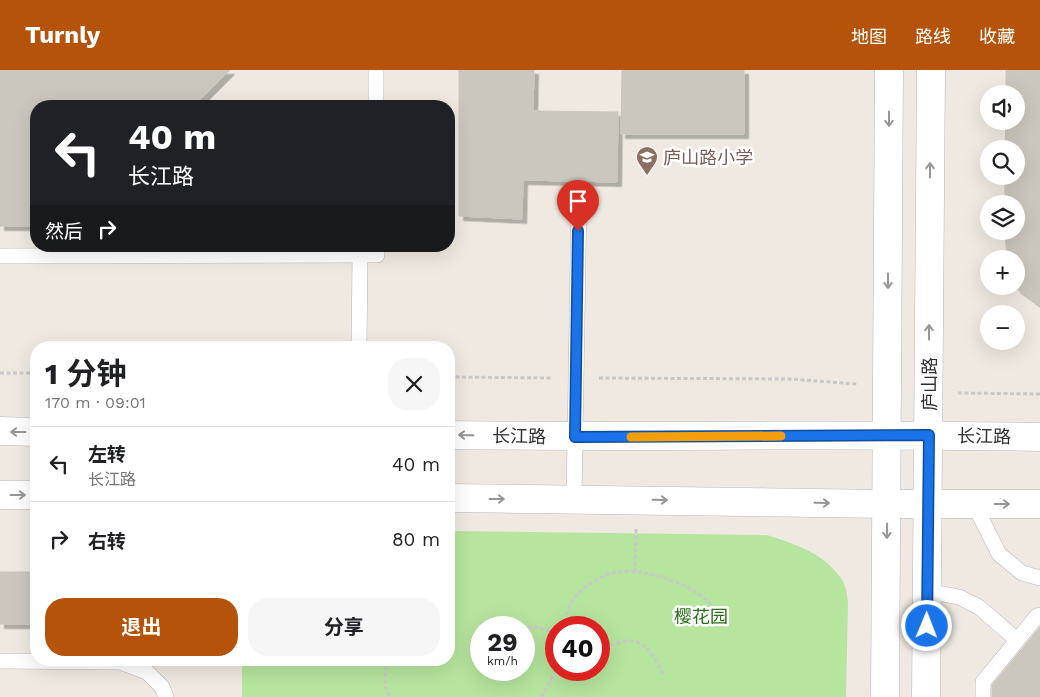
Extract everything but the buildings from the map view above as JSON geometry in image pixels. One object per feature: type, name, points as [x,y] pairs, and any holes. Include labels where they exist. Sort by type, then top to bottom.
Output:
[{"type":"street","points":[[885,697],[888,504],[889,70]]},
{"type":"street","name":"庐山路","points":[[926,697],[931,70]]},
{"type":"street","points":[[0,431],[30,432]]},
{"type":"street","name":"长江路","points":[[455,435],[575,437],[929,435],[1040,437]]},
{"type":"street","points":[[0,495],[30,495]]},
{"type":"street","points":[[455,498],[888,504],[1040,504]]},
{"type":"lane","points":[[376,70],[376,100]]},
{"type":"lane","points":[[574,499],[579,198]]},
{"type":"lane","points":[[0,256],[377,255],[377,252]]},
{"type":"lane","points":[[359,341],[360,255]]},
{"type":"lane","points":[[974,504],[999,554],[1022,573],[1040,578]]},
{"type":"lane","points":[[927,591],[959,597],[979,607],[1017,640]]},
{"type":"lane","points":[[983,697],[983,682],[1037,616],[1040,615]]},
{"type":"lane","points":[[0,661],[30,661]]},
{"type":"lane","points":[[131,666],[147,672],[162,687],[166,697]]},
{"type":"path","points":[[0,373],[30,373]]},
{"type":"path","points":[[455,377],[789,379],[888,386]]},
{"type":"path","points":[[929,393],[1040,394]]},
{"type":"path","points":[[635,572],[637,500]]},
{"type":"path","points":[[567,616],[575,596],[584,587],[607,574],[635,572],[670,580],[686,586],[705,598],[732,625]]},
{"type":"path","points":[[610,647],[626,641],[635,642],[648,648],[664,676]]},
{"type":"path","points":[[386,666],[385,686],[390,697]]},
{"type":"path","points":[[541,697],[550,681]]},
{"type":"green space","name":"樱花园","points":[[455,531],[767,535],[816,555],[833,568],[845,586],[848,603],[846,697],[242,697],[242,666],[455,666]]},
{"type":"slow traffic","points":[[631,437],[781,436]]},
{"type":"place","name":"庐山路小学","points":[[647,176]]},
{"type":"route","points":[[578,231],[575,437],[929,435],[927,626]]}]
